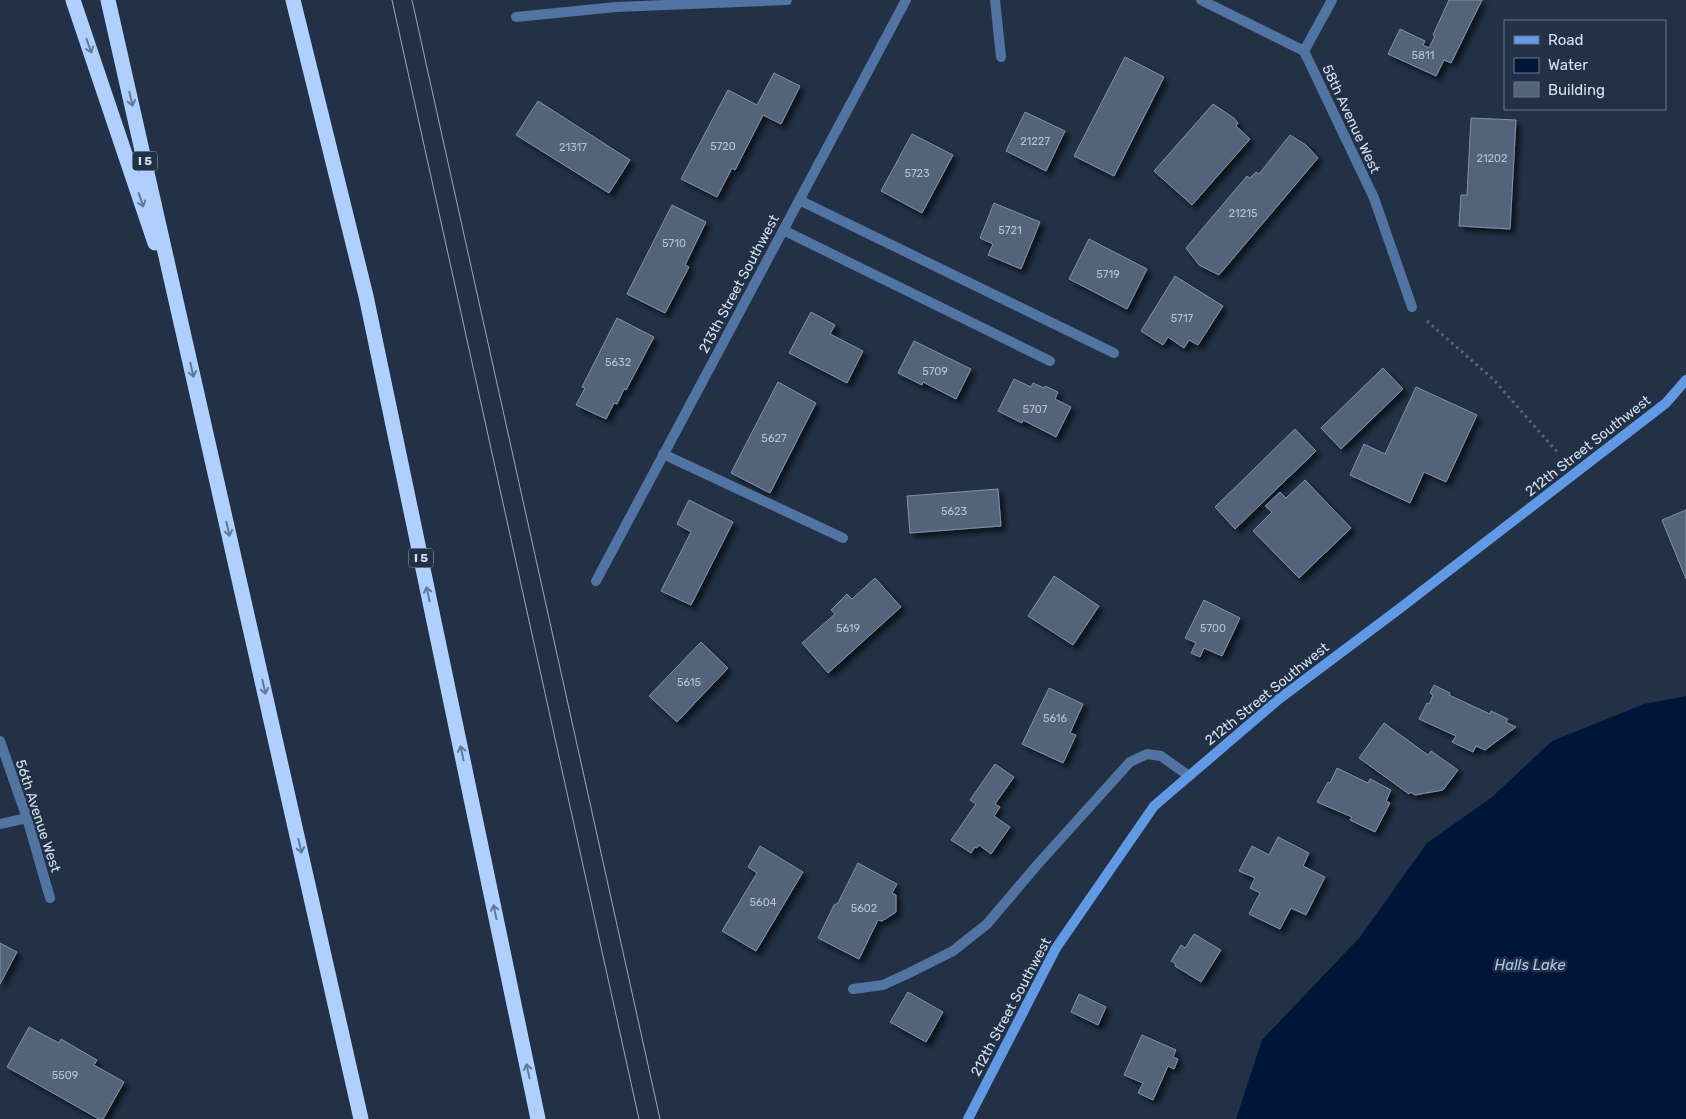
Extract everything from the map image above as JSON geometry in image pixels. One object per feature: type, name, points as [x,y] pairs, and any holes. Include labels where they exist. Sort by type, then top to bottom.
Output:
[{"type":"highway","points":[[73,0],[182,323]]},
{"type":"highway","name":"I 5","points":[[108,0],[362,1119]]},
{"type":"highway","name":"I 5","points":[[292,0],[368,305],[538,1119]]},
{"type":"main road","name":"212th Street Southwest","points":[[968,1119],[1056,948],[1154,806],[1279,699],[1399,610],[1666,403],[1686,380]]},
{"type":"street","points":[[516,17],[616,3],[787,0]]},
{"type":"street","name":"213th Street Southwest","points":[[596,581],[906,0]]},
{"type":"street","points":[[995,0],[1001,57]]},
{"type":"street","points":[[1201,0],[1304,51],[1332,0]]},
{"type":"street","name":"58th Avenue West","points":[[1304,51],[1374,198],[1412,307]]},
{"type":"street","points":[[799,200],[1114,352]]},
{"type":"street","points":[[783,230],[1050,361]]},
{"type":"street","points":[[663,454],[843,538]]},
{"type":"street","name":"56th Avenue West","points":[[0,741],[27,818],[50,898]]},
{"type":"street","points":[[853,989],[883,986],[953,951],[987,924],[1130,762],[1148,754],[1161,756],[1189,776]]},
{"type":"street","points":[[0,824],[27,818]]},
{"type":"path","points":[[1412,307],[1494,380],[1558,453]]},
{"type":"water","name":"Halls Lake","points":[[1686,696],[1686,1119],[1236,1119],[1262,1040],[1360,937],[1427,843],[1491,798],[1552,741],[1644,704]]},
{"type":"building","points":[[1449,0],[1482,0],[1451,63],[1444,60],[1436,76],[1388,54],[1400,29],[1425,41],[1423,45],[1429,48]]},
{"type":"building","points":[[1125,57],[1164,77],[1114,176],[1074,156]]},
{"type":"building","points":[[774,73],[800,86],[781,124],[763,115],[735,170],[732,168],[717,197],[681,179],[728,90],[757,105]]},
{"type":"building","points":[[538,101],[630,160],[609,193],[516,135]]},
{"type":"building","points":[[1213,104],[1234,118],[1238,123],[1236,126],[1250,139],[1192,205],[1154,171]]},
{"type":"building","points":[[1025,112],[1065,131],[1046,171],[1006,151]]},
{"type":"building","points":[[1471,118],[1516,120],[1510,229],[1459,226],[1461,195],[1467,195]]},
{"type":"building","points":[[912,134],[953,155],[922,213],[881,191]]},
{"type":"building","points":[[1290,135],[1306,145],[1318,158],[1219,275],[1199,265],[1186,248],[1247,176],[1250,178],[1256,172],[1259,174]]},
{"type":"building","points":[[994,203],[1040,222],[1021,269],[988,255],[993,244],[980,238]]},
{"type":"building","points":[[672,205],[706,222],[685,265],[689,267],[665,313],[627,294]]},
{"type":"building","points":[[1089,239],[1147,269],[1127,309],[1069,279]]},
{"type":"building","points":[[1175,276],[1223,306],[1198,345],[1189,340],[1184,348],[1168,337],[1163,345],[1141,331]]},
{"type":"building","points":[[811,312],[835,325],[830,334],[863,351],[847,383],[789,353]]},
{"type":"building","points":[[617,318],[654,337],[626,390],[624,389],[617,404],[614,403],[606,419],[576,405],[585,388],[582,387]]},
{"type":"building","points":[[914,341],[971,369],[956,399],[923,382],[922,385],[898,373]]},
{"type":"building","points":[[1383,368],[1403,389],[1341,449],[1321,428]]},
{"type":"building","points":[[1014,379],[1031,387],[1033,383],[1058,392],[1055,399],[1071,407],[1056,437],[1023,420],[1022,423],[998,411]]},
{"type":"building","points":[[778,382],[816,403],[770,493],[731,473]]},
{"type":"building","points":[[1416,387],[1477,415],[1446,482],[1424,472],[1410,503],[1350,475],[1364,444],[1385,454]]},
{"type":"building","points":[[1295,429],[1316,451],[1235,529],[1215,507]]},
{"type":"building","points":[[1305,480],[1351,528],[1299,578],[1253,531],[1272,512],[1265,506],[1280,492],[1286,498]]},
{"type":"building","points":[[998,489],[1001,526],[910,533],[907,496]]},
{"type":"building","points":[[689,500],[733,522],[691,605],[661,591],[691,532],[677,524]]},
{"type":"building","points":[[1686,510],[1686,579],[1662,520]]},
{"type":"building","points":[[1054,576],[1099,606],[1073,645],[1028,616]]},
{"type":"building","points":[[875,578],[901,607],[828,673],[802,643],[835,614],[831,610],[847,594],[852,599]]},
{"type":"building","points":[[1204,600],[1240,618],[1222,656],[1204,648],[1200,657],[1191,653],[1196,643],[1185,638]]},
{"type":"building","points":[[701,642],[728,668],[677,722],[649,696]]},
{"type":"building","points":[[1434,685],[1450,693],[1449,695],[1490,714],[1491,711],[1508,719],[1506,722],[1516,727],[1485,750],[1476,746],[1473,752],[1452,742],[1456,736],[1419,719],[1433,695],[1430,693]]},
{"type":"building","points":[[1049,688],[1083,704],[1070,733],[1076,735],[1063,763],[1022,744]]},
{"type":"building","points":[[1384,723],[1428,755],[1431,751],[1458,770],[1443,790],[1415,795],[1410,792],[1409,794],[1359,758]]},
{"type":"building","points":[[995,764],[1014,777],[995,804],[1000,807],[994,816],[1010,827],[991,854],[979,845],[971,853],[951,840],[976,804],[970,800]]},
{"type":"building","points":[[1337,768],[1368,783],[1370,779],[1391,790],[1386,801],[1390,803],[1375,832],[1350,820],[1352,817],[1317,802],[1328,782],[1330,783]]},
{"type":"building","points":[[1278,837],[1309,853],[1303,866],[1325,877],[1306,915],[1291,908],[1280,929],[1249,914],[1260,893],[1250,888],[1255,878],[1239,871],[1252,846],[1269,855]]},
{"type":"building","points":[[760,846],[803,872],[756,951],[722,931],[757,873],[748,867]]},
{"type":"building","points":[[858,863],[897,884],[892,893],[896,895],[896,912],[882,921],[878,920],[859,959],[818,938]]},
{"type":"building","points":[[1194,934],[1221,950],[1201,982],[1175,966],[1176,964],[1171,961],[1181,945],[1185,948]]},
{"type":"building","points":[[0,943],[17,952],[0,984]]},
{"type":"building","points":[[908,992],[943,1012],[926,1042],[890,1022]]},
{"type":"building","points":[[1079,994],[1106,1007],[1098,1025],[1071,1012]]},
{"type":"building","points":[[29,1027],[59,1043],[61,1039],[97,1060],[94,1065],[124,1082],[103,1119],[99,1119],[7,1067]]},
{"type":"building","points":[[1142,1035],[1176,1050],[1173,1057],[1178,1059],[1174,1069],[1168,1066],[1153,1100],[1138,1093],[1143,1083],[1124,1075]]},
{"type":"tram line","points":[[392,0],[639,1119]]},
{"type":"tram line","points":[[412,0],[660,1119]]}]
